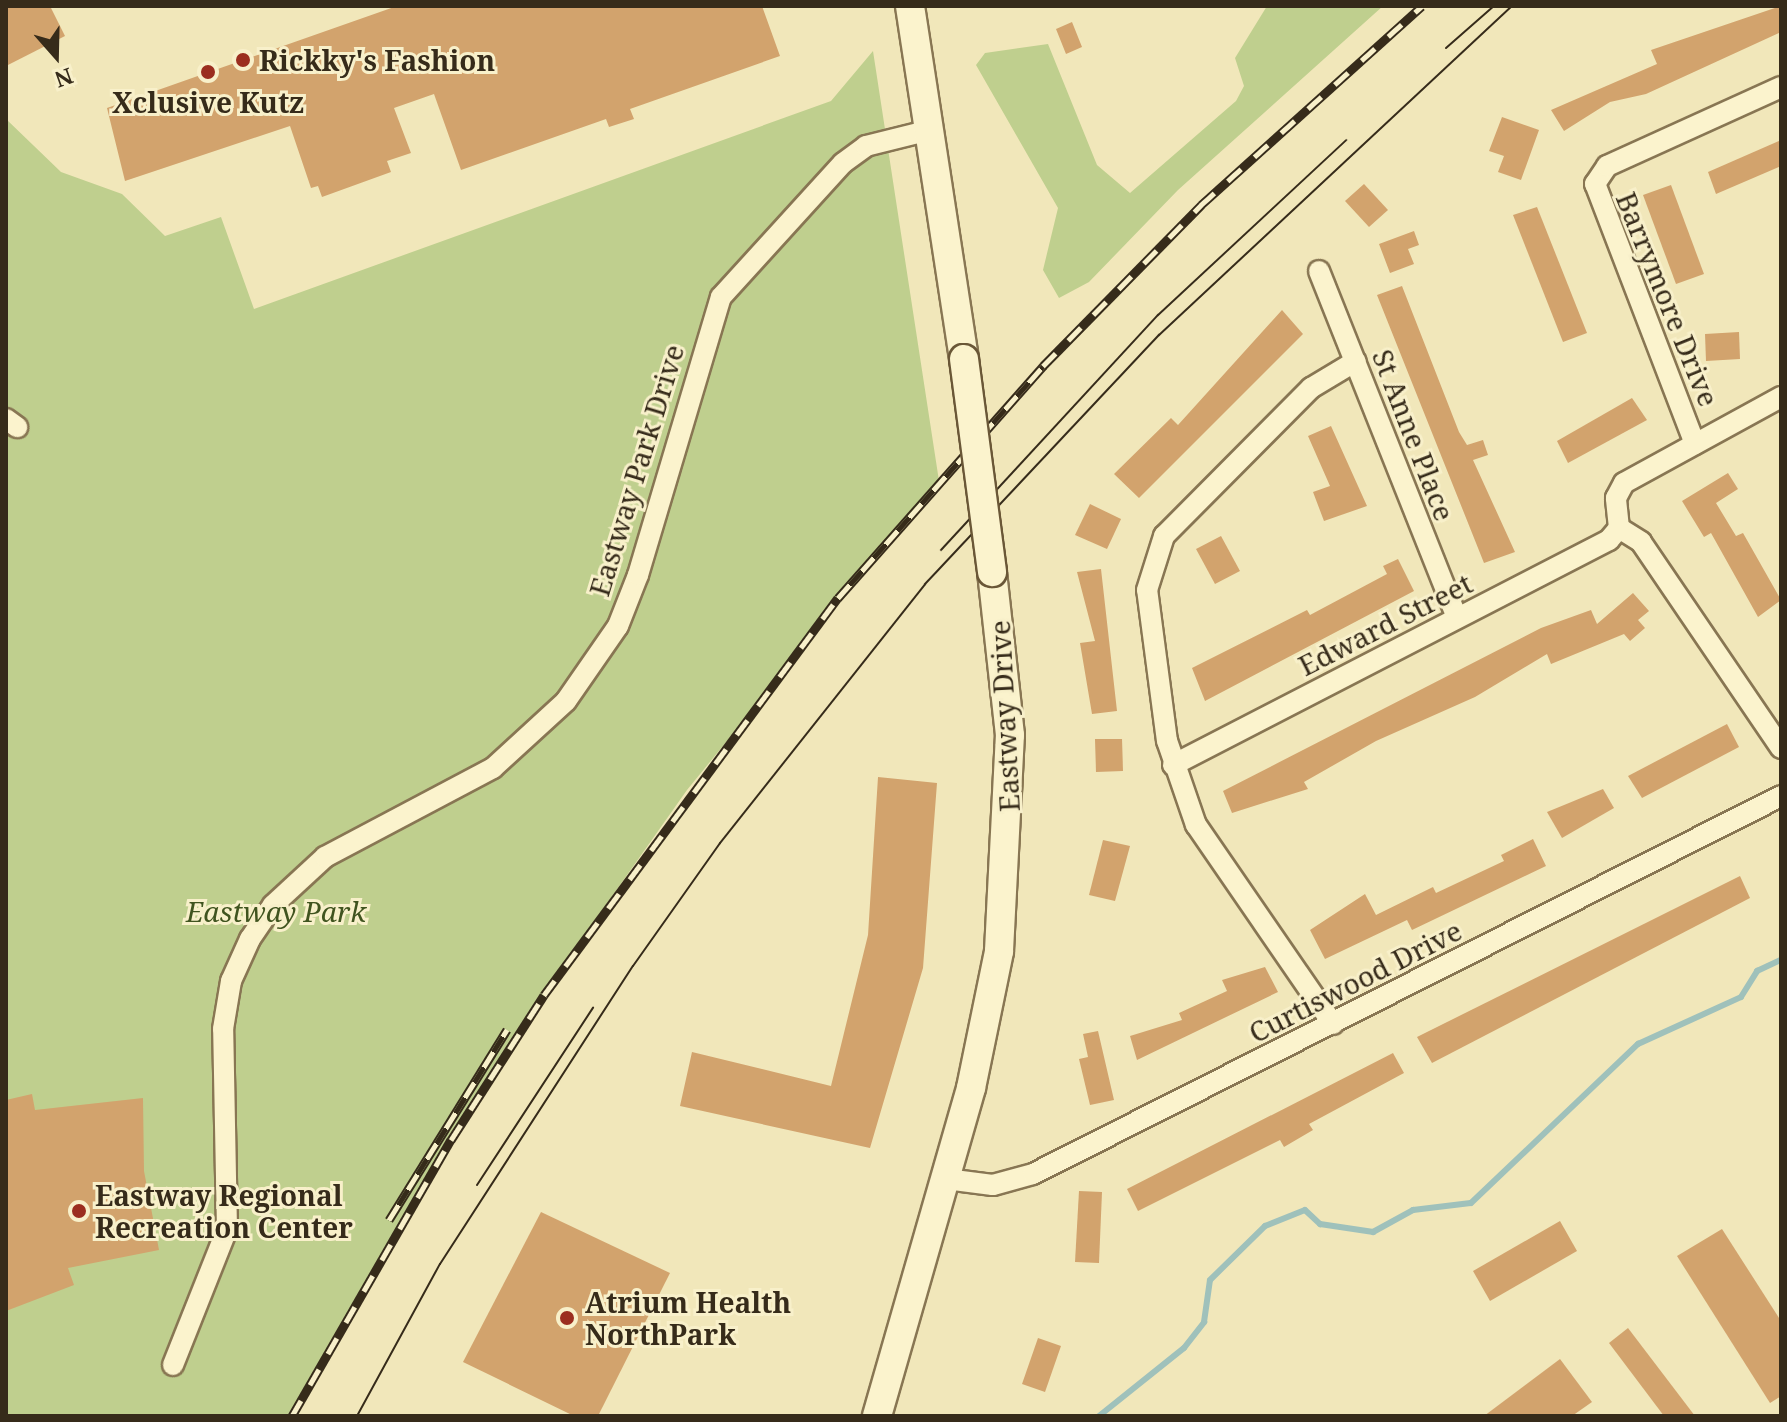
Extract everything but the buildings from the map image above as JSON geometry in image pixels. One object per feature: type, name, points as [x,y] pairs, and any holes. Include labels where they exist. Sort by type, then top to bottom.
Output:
[{"type":"main road","name":"Eastway Drive","points":[[877,1416],[946,1179],[989,1007],[1007,882],[1010,735],[992,572],[964,359],[910,6]]},
{"type":"street","name":"Barrymore Drive","points":[[1695,444],[1595,190],[1598,173],[1781,87]]},
{"type":"street","name":"Eastway Park Drive","points":[[173,1365],[227,1229],[223,1029],[231,981],[250,939],[273,905],[325,857],[493,768],[566,701],[603,651],[633,590],[721,297],[843,163],[866,146],[930,130]]},
{"type":"street","name":"St Anne Place","points":[[1319,271],[1457,618]]},
{"type":"street","points":[[1333,1024],[1211,853],[1173,765],[1147,590],[1155,550],[1311,388],[1356,361]]},
{"type":"street","points":[[1781,397],[1645,471],[1617,492],[1619,528],[1641,542],[1781,748]]},
{"type":"street","name":"Edward Street","points":[[1173,765],[1609,540],[1619,528]]},
{"type":"street","name":"Curtiswood Drive","points":[[946,1179],[993,1185],[1033,1174],[1781,796]]},
{"type":"green space","points":[[1267,6],[1383,6],[1178,190],[1089,282],[1059,298],[1043,270],[1058,208],[976,65],[985,53],[1048,44],[1097,165],[1130,193],[1236,101],[1244,86],[1235,58]]},
{"type":"green space","name":"Eastway Park","points":[[873,51],[939,481],[687,790],[572,953],[384,1250],[293,1416],[6,1416],[6,119],[61,172],[122,194],[165,236],[221,217],[254,309],[831,101]]},
{"type":"waterway","points":[[1099,1416],[1184,1348],[1204,1322],[1210,1280],[1265,1226],[1305,1210],[1320,1224],[1373,1232],[1413,1210],[1471,1203],[1638,1044],[1741,997],[1757,971],[1781,960]]},
{"type":"tram line","points":[[1446,48],[1494,6]]},
{"type":"tram line","points":[[357,1416],[440,1264],[633,966],[720,843],[925,584],[1159,335],[1512,6]]},
{"type":"tram line","points":[[941,550],[1158,315],[1346,140]]},
{"type":"tram line","points":[[477,1185],[593,1008]]},
{"type":"railway","points":[[292,1416],[451,1140],[544,995],[838,598],[1043,366],[1201,205],[1422,6]]},
{"type":"railway","points":[[389,1220],[507,1030]]},
{"type":"place","name":"Rickky's Fashion","points":[[243,60]]},
{"type":"place","name":"Xclusive Kutz","points":[[208,72]]},
{"type":"place","name":"Eastway Regional Recreation Center","points":[[79,1211]]},
{"type":"place","name":"Atrium Health NorthPark","points":[[567,1318]]}]
